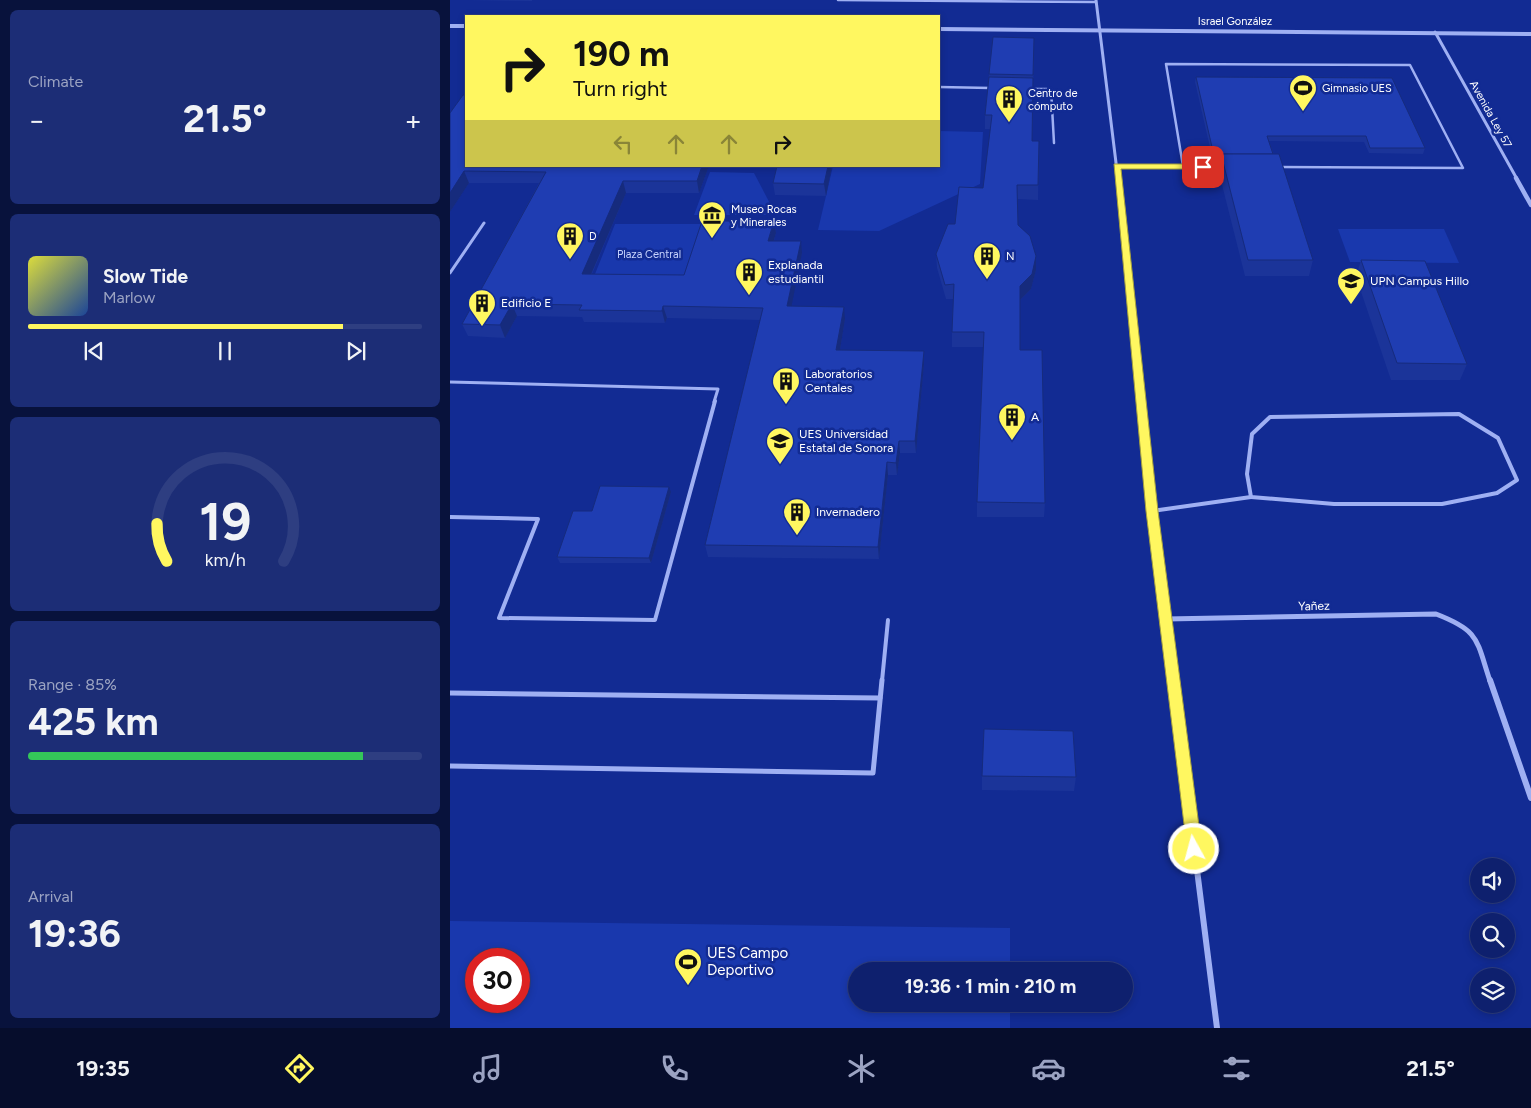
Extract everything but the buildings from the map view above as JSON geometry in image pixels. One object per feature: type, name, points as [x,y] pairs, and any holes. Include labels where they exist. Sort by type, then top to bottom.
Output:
[{"type":"street","points":[[1096,1],[1117,166],[1152,511],[1217,1028]]},
{"type":"street","points":[[450,26],[465,26]]},
{"type":"street","name":"Israel González","points":[[940,29],[1531,34]]},
{"type":"street","name":"Avenida Ley 57","points":[[1435,32],[1531,205]]},
{"type":"street","name":"Yañez","points":[[1166,619],[1436,614],[1460,623],[1475,636],[1531,798]]},
{"type":"lane","points":[[838,0],[1096,1]]},
{"type":"lane","points":[[1183,166],[1166,64],[1410,65],[1463,168],[1273,167]]},
{"type":"lane","points":[[940,87],[995,88]]},
{"type":"lane","points":[[1023,89],[1052,89],[1054,143]]},
{"type":"lane","points":[[1117,166],[1223,167]]},
{"type":"lane","points":[[450,272],[484,223]]},
{"type":"lane","points":[[450,382],[718,389],[655,620],[499,618],[538,519],[450,517]]},
{"type":"lane","points":[[1152,511],[1251,497],[1334,504],[1442,504],[1497,493],[1517,480],[1498,438],[1459,414],[1270,417],[1252,434],[1247,474],[1251,497]]},
{"type":"lane","points":[[450,766],[873,773],[888,620]]},
{"type":"lane","points":[[450,693],[880,698]]},
{"type":"green space","points":[[940,131],[983,132],[980,184],[879,231],[818,230],[833,167],[940,167]]},
{"type":"green space","points":[[710,172],[754,173],[776,215],[694,215]]},
{"type":"green space","name":"Plaza Central","points":[[615,224],[704,224],[684,285],[591,284]]},
{"type":"green space","points":[[1338,229],[1444,229],[1459,263],[1350,262]]},
{"type":"green space","name":"UES Campo Deportivo","points":[[450,921],[1010,928],[1010,962],[848,962],[848,1012],[1010,1012],[1010,1028],[450,1028]]},
{"type":"place","name":"Gimnasio UES","points":[[1303,112]]},
{"type":"place","name":"Centro de cómputo","points":[[1009,123]]},
{"type":"place","name":"Museo Rocas y Minerales","points":[[712,239]]},
{"type":"place","name":"D","points":[[570,260]]},
{"type":"place","name":"N","points":[[987,280]]},
{"type":"place","name":"Explanada estudiantil","points":[[749,296]]},
{"type":"place","name":"UPN Campus Hillo","points":[[1351,305]]},
{"type":"place","name":"Edificio E","points":[[482,327]]},
{"type":"place","name":"Laboratorios Centales","points":[[786,405]]},
{"type":"place","name":"A","points":[[1012,441]]},
{"type":"place","name":"UES Universidad Estatal de Sonora","points":[[780,465]]},
{"type":"place","name":"Invernadero","points":[[797,536]]},
{"type":"place","name":"UES Campo Deportivo","points":[[688,986]]},
{"type":"route","points":[[1194,849],[1152,511],[1117,166],[1203,167]]}]
